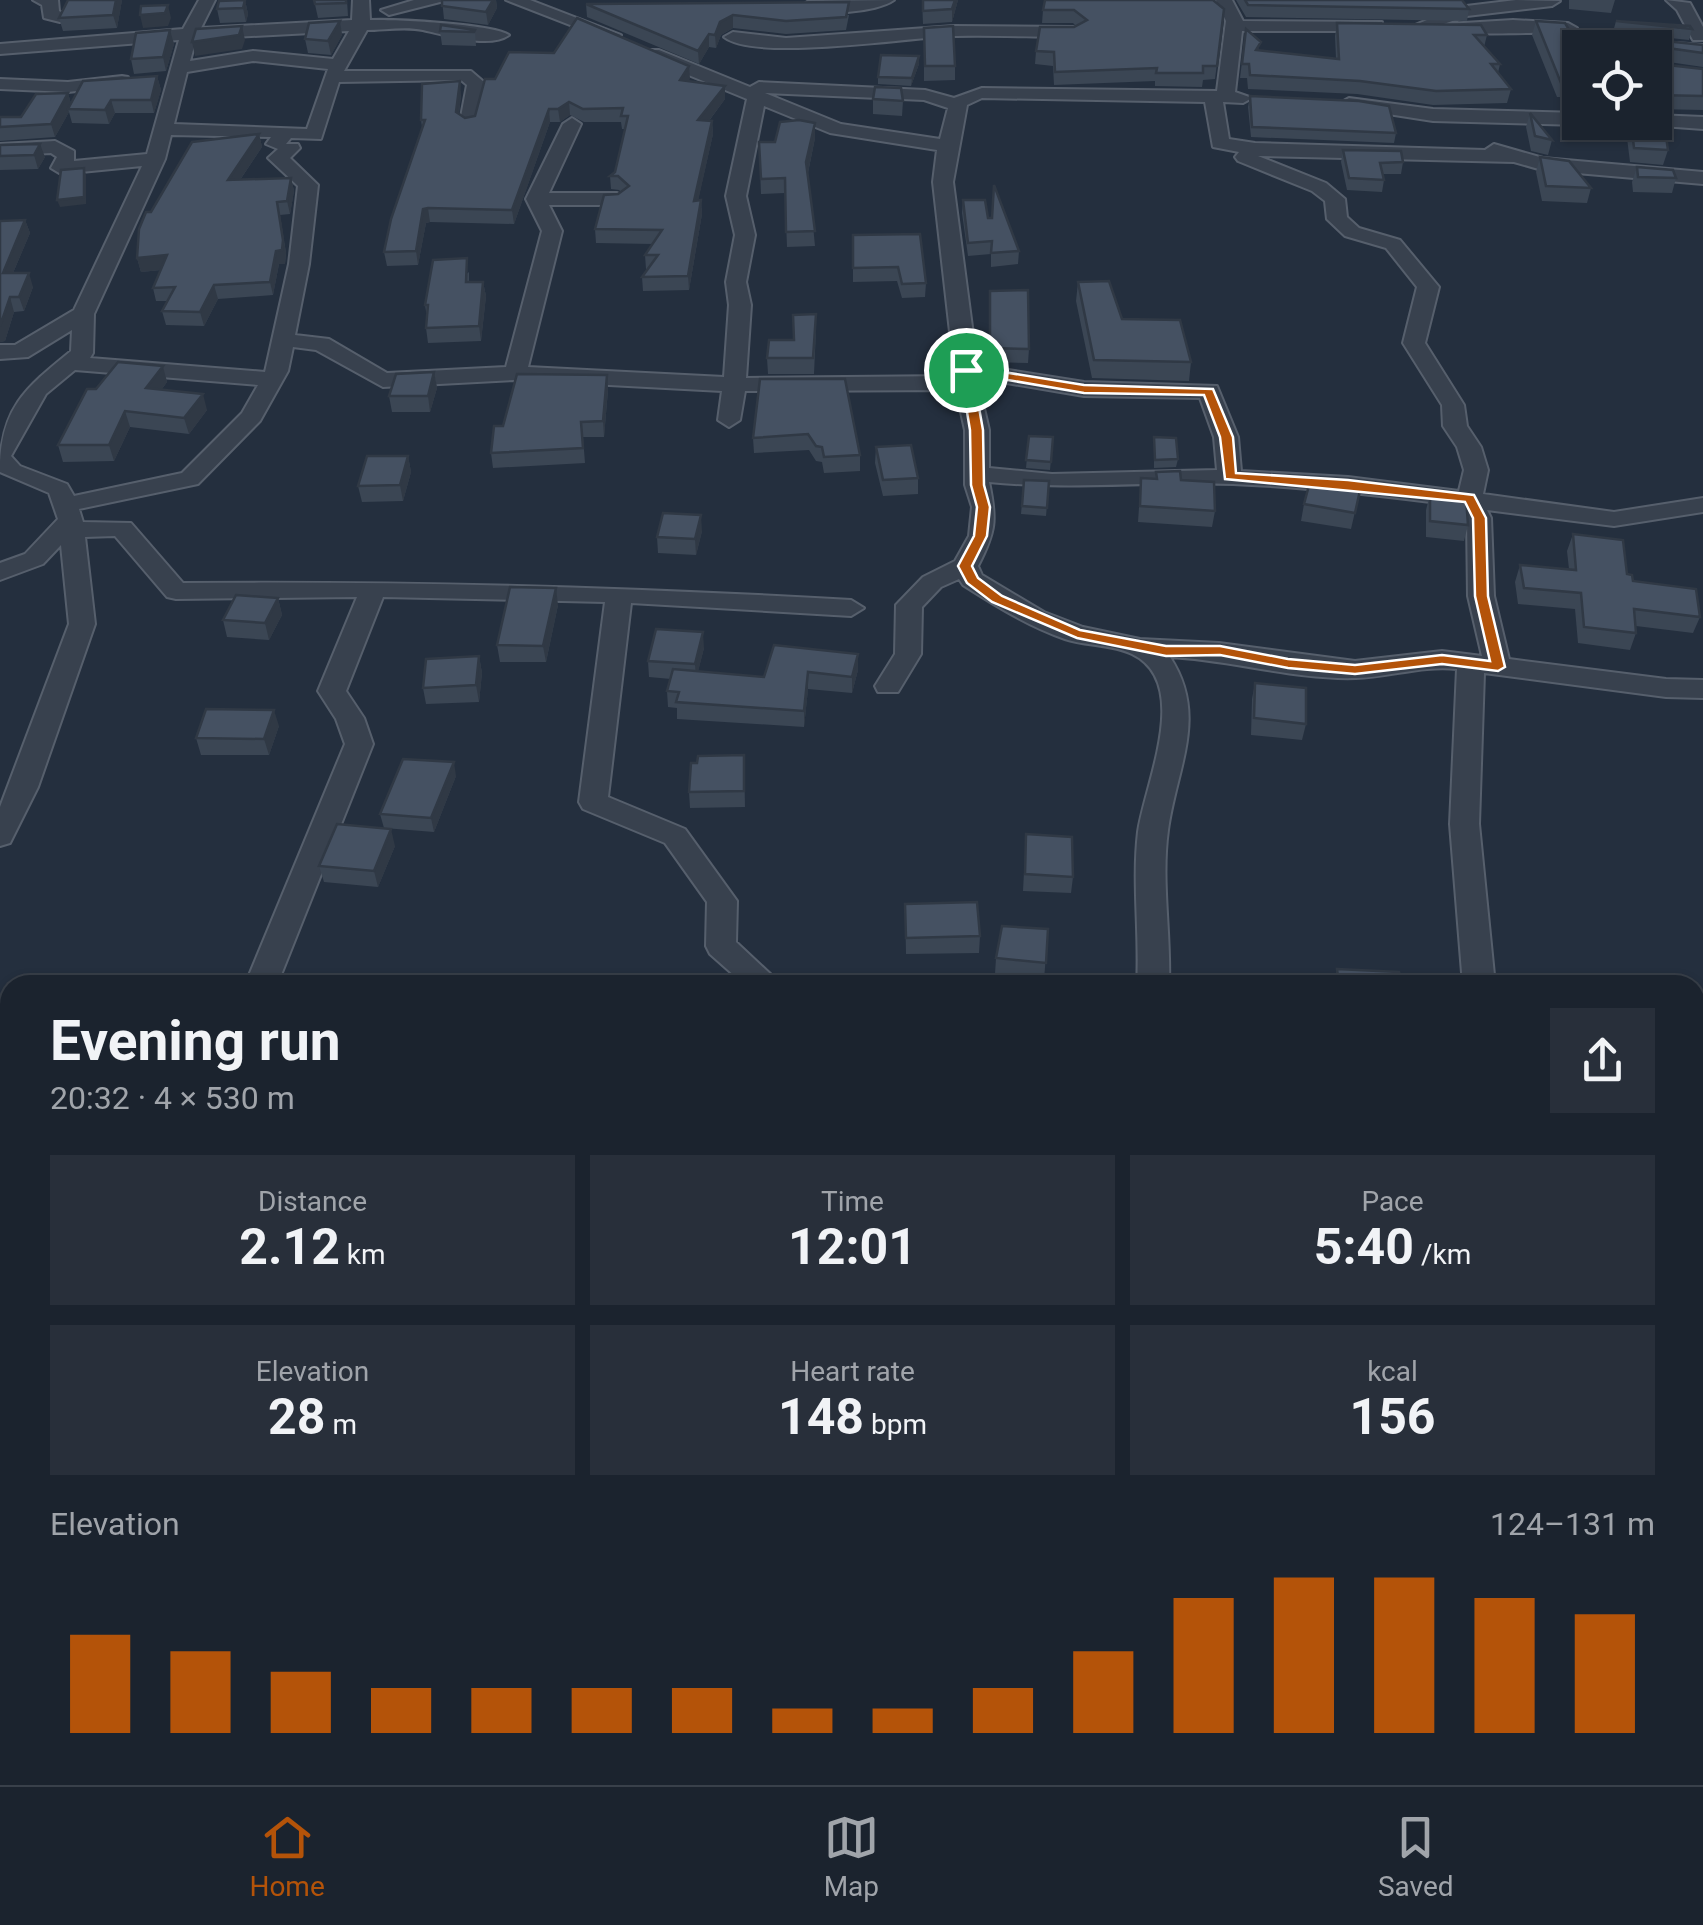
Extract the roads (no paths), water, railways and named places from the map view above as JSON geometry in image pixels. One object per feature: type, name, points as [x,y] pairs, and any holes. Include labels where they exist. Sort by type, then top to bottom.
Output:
[{"type":"street","points":[[168,74],[206,0]]},
{"type":"street","points":[[0,49],[64,57],[162,36],[440,0]]},
{"type":"street","points":[[784,6],[859,6],[886,0]]},
{"type":"street","points":[[1417,28],[1464,11],[1552,0],[1570,30]]},
{"type":"street","points":[[1672,44],[1702,43],[1684,7],[1674,0]]},
{"type":"street","points":[[1220,3],[1234,26],[1219,97],[1220,143],[1255,148],[1510,157],[1585,170],[1703,178]]},
{"type":"street","points":[[469,122],[476,83],[513,26],[589,8]]},
{"type":"street","points":[[361,12],[442,31],[513,26],[600,30],[718,58],[786,43],[954,31],[1073,32]]},
{"type":"street","points":[[164,129],[314,134],[361,12]]},
{"type":"street","points":[[718,58],[744,18]]},
{"type":"street","points":[[1234,26],[1482,30],[1513,25],[1562,36]]},
{"type":"street","points":[[0,836],[24,787],[82,624],[69,519],[59,489],[12,471],[0,457],[36,390],[82,353],[83,314],[155,159],[164,129],[168,74],[162,36]]},
{"type":"street","points":[[0,84],[68,86],[168,74],[218,59],[253,56],[337,71],[452,74],[476,83]]},
{"type":"street","points":[[0,98],[28,85],[64,57]]},
{"type":"street","points":[[718,58],[746,92],[837,129],[949,146]]},
{"type":"street","points":[[746,92],[826,88],[925,95],[958,105]]},
{"type":"street","points":[[729,420],[740,305],[736,282],[745,235],[736,196],[746,92]]},
{"type":"street","points":[[888,686],[908,654],[910,605],[932,582],[965,566],[980,536],[984,507],[974,409],[966,376],[964,314],[943,178],[958,105],[963,98],[982,93],[1263,99]]},
{"type":"street","points":[[1320,102],[1562,119]]},
{"type":"street","points":[[1475,116],[1476,134],[1510,157]]},
{"type":"street","points":[[1672,122],[1703,123]]},
{"type":"street","points":[[536,200],[572,124]]},
{"type":"street","points":[[0,572],[34,559],[69,519],[190,479],[252,416],[273,379],[299,264],[308,185],[278,158],[291,148],[272,148],[286,132]]},
{"type":"street","points":[[0,150],[55,147],[68,154],[61,168],[155,159]]},
{"type":"street","points":[[1255,148],[1246,157],[1318,187],[1335,199],[1338,219],[1352,232],[1394,244],[1428,287],[1414,343],[1453,404],[1455,426],[1469,447],[1476,470],[1470,498],[1480,518],[1485,665],[1462,740],[1465,873],[1478,975]]},
{"type":"street","points":[[536,200],[617,198]]},
{"type":"street","points":[[516,373],[552,231],[536,200]]},
{"type":"street","points":[[0,352],[20,352],[83,314]]},
{"type":"street","points":[[284,340],[321,344],[384,380],[516,373],[609,382],[734,385],[966,376],[1084,389],[1209,391],[1226,437],[1230,476]]},
{"type":"street","points":[[70,363],[273,379]]},
{"type":"street","points":[[978,474],[1052,481],[1230,476],[1348,484],[1614,519],[1703,505]]},
{"type":"street","points":[[69,519],[122,528],[176,591],[618,594],[851,608]]},
{"type":"street","points":[[965,566],[972,580],[984,590],[1034,618],[1077,634],[1140,647],[1220,650],[1288,664],[1355,670],[1442,659],[1666,688],[1703,688]]},
{"type":"street","points":[[265,975],[360,744],[350,718],[332,691],[374,590]]},
{"type":"street","points":[[618,594],[593,802],[675,836],[722,901],[721,946],[754,975]]},
{"type":"street","points":[[1140,647],[1161,662],[1171,685],[1176,740],[1171,772],[1158,801],[1153,829],[1150,896],[1155,939],[1153,975]]}]
